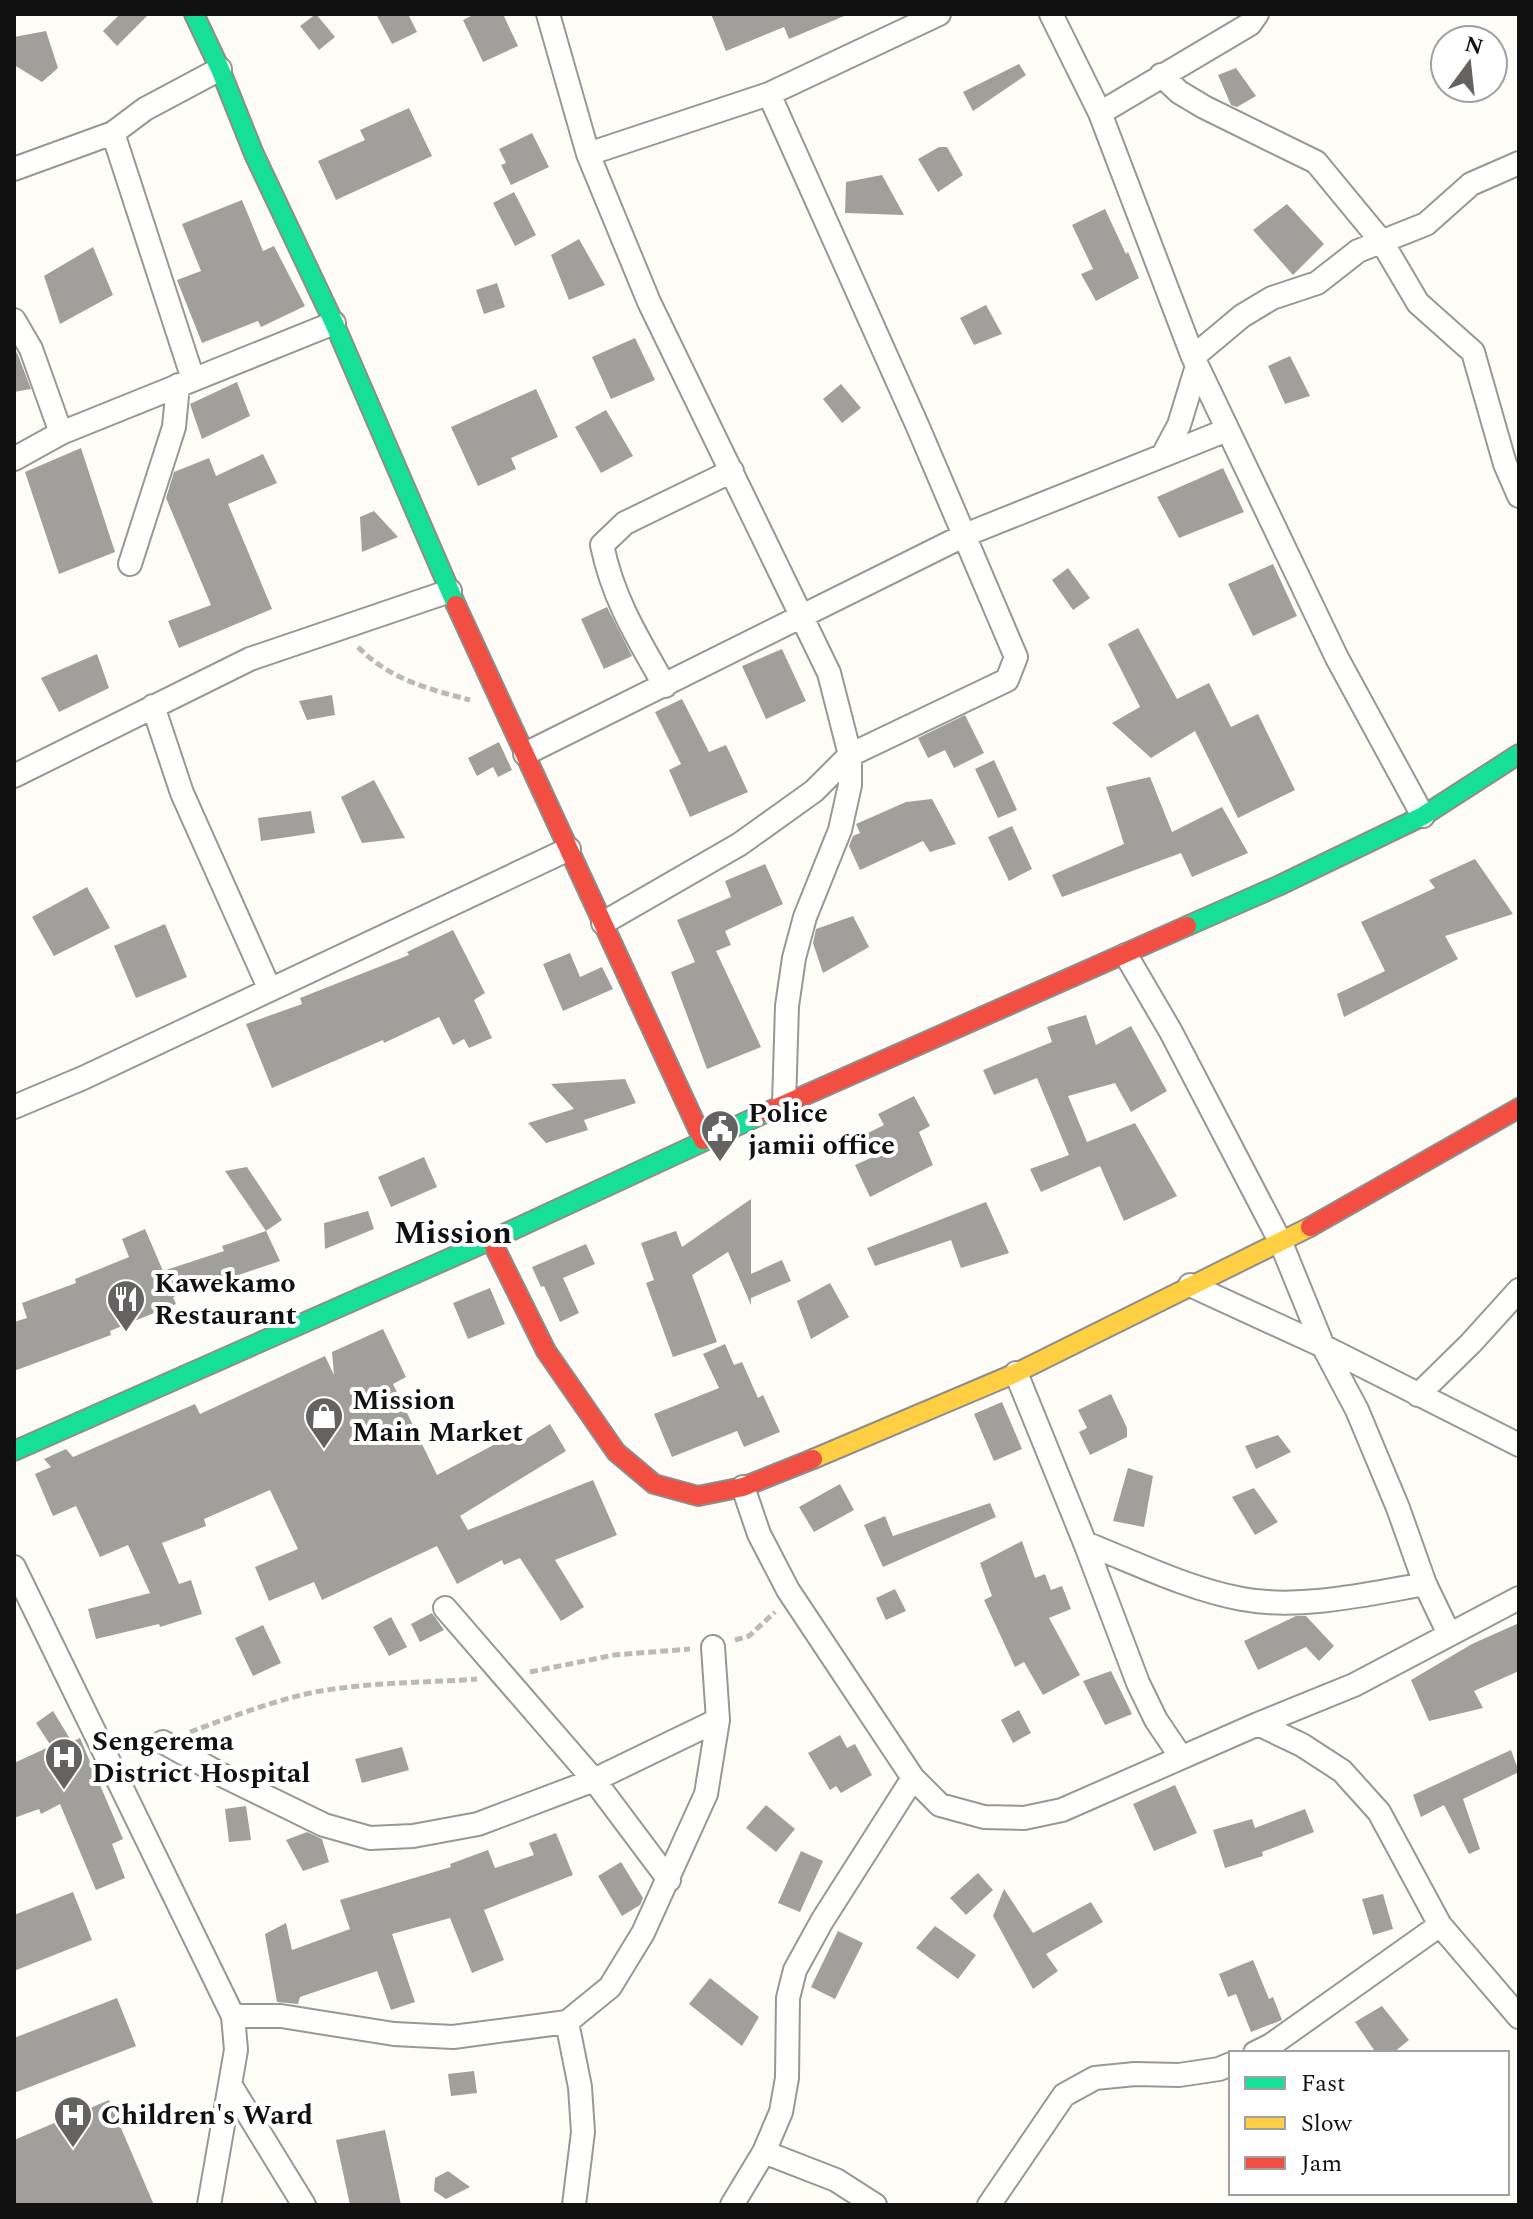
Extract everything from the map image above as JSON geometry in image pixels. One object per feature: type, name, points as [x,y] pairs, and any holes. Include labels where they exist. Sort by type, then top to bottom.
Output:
[{"type":"street","points":[[194,14],[254,154],[334,323],[450,591],[703,1140]]},
{"type":"street","points":[[548,14],[588,154],[649,302],[829,673],[850,755],[850,785],[840,830],[805,917],[794,958],[787,1006],[784,1104]]},
{"type":"street","points":[[588,154],[769,94],[939,14]]},
{"type":"street","points":[[1051,14],[1100,113],[1195,362],[1337,658],[1423,816]]},
{"type":"street","points":[[1100,113],[1250,24],[1257,14]]},
{"type":"street","points":[[14,169],[113,133],[145,109],[220,69]]},
{"type":"street","points":[[1161,75],[1191,100],[1316,162],[1382,242],[1418,303],[1473,352],[1505,464],[1519,496]]},
{"type":"street","points":[[603,923],[740,844],[814,791],[850,755],[1007,680],[1016,657],[769,94]]},
{"type":"street","points":[[113,133],[185,382],[174,427],[130,564]]},
{"type":"street","points":[[1163,455],[1179,425],[1195,362],[1242,316],[1272,298],[1317,283],[1358,251],[1426,224],[1471,184],[1519,163]]},
{"type":"street","points":[[14,320],[31,349],[61,433]]},
{"type":"street","points":[[14,459],[61,433],[334,323]]},
{"type":"street","points":[[525,754],[965,535],[1227,430]]},
{"type":"street","points":[[665,686],[609,579],[602,545],[625,523],[732,471]]},
{"type":"street","points":[[14,776],[250,659],[450,591]]},
{"type":"street","points":[[153,706],[182,793],[270,990]]},
{"type":"street","points":[[14,1451],[491,1240],[703,1140],[1126,955],[1423,816],[1519,754]]},
{"type":"street","points":[[14,1107],[83,1078],[569,849]]},
{"type":"street","points":[[1126,955],[1171,1032],[1281,1243],[1323,1346],[1357,1410],[1398,1508],[1425,1584],[1449,1634]]},
{"type":"street","points":[[491,1240],[546,1351],[616,1452],[654,1484],[698,1496],[743,1487],[894,1427],[1016,1373],[1281,1243],[1519,1108]]},
{"type":"street","points":[[1190,1285],[1323,1346],[1519,1445]]},
{"type":"street","points":[[1418,1395],[1519,1290]]},
{"type":"street","points":[[1016,1373],[1138,1683],[1156,1720],[1181,1757]]},
{"type":"street","points":[[743,1487],[759,1534],[788,1590],[913,1778],[940,1805],[984,1817],[1024,1818],[1062,1810],[1354,1685],[1519,1598]]},
{"type":"street","points":[[1085,1543],[1198,1587],[1244,1600],[1306,1602],[1425,1584]]},
{"type":"street","points":[[14,1567],[233,2016],[236,2050],[209,2205]]},
{"type":"street","points":[[445,1608],[594,1780],[669,1880]]},
{"type":"street","points":[[233,2016],[281,2016],[394,2034],[453,2037],[567,2022],[610,1987],[643,1933],[706,1794],[718,1720],[713,1647]]},
{"type":"street","points":[[163,1742],[324,1825],[370,1838],[413,1836],[478,1824],[594,1780],[718,1720]]},
{"type":"street","points":[[1258,1724],[1302,1745],[1342,1771],[1379,1812],[1440,1925],[1519,2017]]},
{"type":"street","points":[[732,2205],[764,2152],[781,2112],[787,2078],[788,1998],[795,1970],[822,1921],[913,1778]]},
{"type":"street","points":[[1259,2051],[1440,1925]]},
{"type":"street","points":[[567,2022],[580,2087],[583,2132],[574,2205]]},
{"type":"street","points":[[989,2205],[1064,2095],[1095,2078],[1135,2074],[1179,2075],[1229,2065]]},
{"type":"street","points":[[231,2086],[304,2205]]},
{"type":"street","points":[[764,2152],[836,2180],[875,2205]]},
{"type":"path","points":[[342,628],[378,666],[399,678],[429,690],[505,710]]},
{"type":"path","points":[[163,1742],[255,1708],[314,1692],[374,1684],[507,1677],[614,1655],[713,1647],[749,1636],[775,1613],[788,1590]]},
{"type":"building","points":[[120,14],[149,14],[117,46],[103,31]]},
{"type":"building","points":[[316,14],[335,37],[319,50],[300,26]]},
{"type":"building","points":[[376,14],[408,14],[417,32],[392,44]]},
{"type":"building","points":[[475,14],[503,14],[518,46],[483,62],[463,20]]},
{"type":"building","points":[[711,14],[849,14],[789,39],[784,27],[726,51]]},
{"type":"building","points":[[46,31],[58,68],[42,82],[14,65],[14,37]]},
{"type":"building","points":[[1019,64],[1026,75],[973,111],[963,92]]},
{"type":"building","points":[[1236,68],[1256,96],[1237,107],[1231,105],[1218,75]]},
{"type":"building","points":[[409,108],[432,156],[336,200],[318,161],[365,140],[360,130]]},
{"type":"building","points":[[532,133],[549,167],[511,185],[501,165],[506,163],[499,149]]},
{"type":"building","points":[[939,147],[947,147],[963,175],[938,192],[918,159]]},
{"type":"building","points":[[882,175],[904,215],[845,213],[846,182]]},
{"type":"building","points":[[514,192],[536,235],[515,246],[493,203]]},
{"type":"building","points":[[242,200],[263,251],[274,246],[305,306],[261,327],[258,321],[202,343],[177,280],[201,271],[182,224]]},
{"type":"building","points":[[1287,204],[1324,244],[1293,275],[1253,230]]},
{"type":"building","points":[[1105,209],[1139,278],[1096,301],[1081,274],[1093,269],[1072,225]]},
{"type":"building","points":[[579,239],[605,285],[569,300],[551,255]]},
{"type":"building","points":[[93,247],[113,295],[60,324],[44,276]]},
{"type":"building","points":[[497,283],[505,307],[484,314],[476,290]]},
{"type":"building","points":[[986,305],[1002,334],[974,345],[960,318]]},
{"type":"building","points":[[635,338],[655,380],[611,399],[592,357]]},
{"type":"building","points":[[14,348],[18,355],[31,389],[14,392]]},
{"type":"building","points":[[1290,356],[1310,396],[1285,404],[1268,366]]},
{"type":"building","points":[[237,382],[250,416],[202,439],[190,404]]},
{"type":"building","points":[[841,384],[861,408],[842,423],[823,399]]},
{"type":"building","points":[[536,389],[558,437],[511,458],[516,469],[478,486],[451,427]]},
{"type":"building","points":[[606,410],[633,456],[601,473],[575,427]]},
{"type":"building","points":[[81,448],[115,552],[59,574],[25,472]]},
{"type":"building","points":[[263,454],[277,483],[228,504],[272,609],[179,648],[168,621],[211,605],[166,498],[174,472],[209,458],[216,476]]},
{"type":"building","points":[[1223,468],[1244,512],[1179,538],[1157,497]]},
{"type":"building","points":[[374,511],[398,537],[362,552],[360,517]]},
{"type":"building","points":[[1273,564],[1297,616],[1253,636],[1228,584]]},
{"type":"building","points":[[1068,568],[1090,598],[1073,610],[1052,580]]},
{"type":"building","points":[[607,607],[632,656],[604,669],[581,619]]},
{"type":"building","points":[[1138,628],[1177,699],[1209,683],[1231,727],[1258,714],[1295,790],[1238,818],[1195,731],[1151,758],[1112,723],[1140,707],[1108,644]]},
{"type":"building","points":[[782,649],[806,701],[766,719],[742,666]]},
{"type":"building","points":[[97,654],[109,688],[59,712],[41,678]]},
{"type":"building","points":[[332,695],[335,715],[307,720],[299,701]]},
{"type":"building","points":[[682,699],[709,752],[726,745],[748,792],[690,817],[669,770],[681,764],[655,712]]},
{"type":"building","points":[[965,715],[984,753],[954,768],[945,750],[928,758],[918,738]]},
{"type":"building","points":[[499,742],[512,770],[498,777],[493,767],[477,776],[468,758]]},
{"type":"building","points":[[994,760],[1017,810],[998,818],[975,769]]},
{"type":"building","points":[[1150,777],[1172,832],[1222,807],[1248,853],[1192,877],[1181,853],[1062,897],[1052,875],[1124,844],[1106,787]]},
{"type":"building","points":[[374,780],[405,838],[362,843],[341,797]]},
{"type":"building","points":[[932,799],[956,844],[930,852],[923,841],[860,870],[849,846],[853,836],[860,833],[856,824],[906,802]]},
{"type":"building","points":[[311,811],[315,833],[261,841],[258,818]]},
{"type":"building","points":[[1012,826],[1032,869],[1009,881],[988,837]]},
{"type":"building","points":[[1475,859],[1513,914],[1445,936],[1458,959],[1344,1017],[1337,994],[1385,971],[1361,922],[1435,888],[1429,880]]},
{"type":"building","points":[[765,864],[783,904],[725,931],[731,945],[716,951],[761,1047],[707,1069],[671,972],[695,962],[677,920],[731,897],[725,881]]},
{"type":"building","points":[[87,887],[110,928],[54,956],[32,917]]},
{"type":"building","points":[[853,916],[869,947],[823,973],[813,943],[816,929]]},
{"type":"building","points":[[165,924],[187,977],[136,998],[114,946]]},
{"type":"building","points":[[453,930],[485,993],[474,1000],[492,1038],[469,1048],[464,1039],[453,1045],[439,1017],[384,1043],[383,1040],[272,1088],[246,1024],[302,1004],[300,998],[409,955],[407,952]]},
{"type":"building","points":[[570,953],[580,977],[602,967],[613,989],[563,1011],[543,964]]},
{"type":"building","points":[[1086,1015],[1096,1045],[1131,1026],[1167,1091],[1131,1112],[1115,1083],[1068,1096],[1087,1142],[1135,1123],[1177,1196],[1124,1221],[1100,1166],[1041,1192],[1030,1169],[1069,1155],[1037,1078],[994,1095],[983,1070],[1052,1042],[1047,1027]]},
{"type":"building","points":[[625,1079],[636,1103],[584,1120],[588,1130],[546,1143],[528,1123],[574,1109],[551,1084]]},
{"type":"building","points":[[914,1096],[930,1126],[919,1132],[933,1165],[870,1197],[855,1165],[873,1157],[860,1137],[884,1125],[878,1114]]},
{"type":"building","points":[[424,1157],[437,1187],[391,1207],[378,1177]]},
{"type":"building","points":[[247,1167],[282,1220],[266,1231],[225,1171]]},
{"type":"building","points":[[751,1199],[751,1274],[782,1260],[791,1281],[751,1298],[751,1305],[728,1252],[692,1275],[717,1342],[673,1357],[646,1283],[654,1280],[641,1243],[676,1231],[682,1247]]},
{"type":"building","points":[[986,1202],[1009,1253],[961,1268],[951,1240],[875,1266],[867,1248]]},
{"type":"building","points":[[368,1211],[374,1229],[325,1249],[324,1223]]},
{"type":"building","points":[[145,1229],[163,1271],[224,1251],[222,1246],[266,1231],[280,1261],[173,1297],[176,1304],[110,1331],[111,1335],[14,1371],[14,1322],[27,1318],[22,1303],[76,1283],[75,1279],[129,1257],[122,1239]]},
{"type":"building","points":[[586,1244],[595,1264],[563,1278],[579,1313],[560,1322],[532,1267]]},
{"type":"building","points":[[830,1283],[849,1317],[811,1339],[797,1301]]},
{"type":"building","points":[[490,1288],[505,1324],[468,1339],[453,1303]]},
{"type":"building","points":[[383,1329],[406,1377],[393,1384],[437,1475],[520,1431],[526,1439],[550,1424],[566,1451],[460,1516],[468,1530],[593,1480],[617,1535],[555,1560],[584,1607],[561,1621],[520,1558],[504,1565],[502,1560],[457,1584],[437,1546],[322,1600],[314,1582],[269,1601],[255,1567],[298,1549],[270,1490],[204,1519],[206,1526],[162,1543],[179,1584],[191,1580],[202,1614],[160,1627],[159,1624],[96,1639],[88,1609],[150,1593],[128,1545],[100,1557],[76,1506],[53,1516],[35,1474],[51,1467],[44,1459],[66,1449],[73,1457],[195,1404],[200,1414],[325,1356],[334,1375],[332,1352]]},
{"type":"building","points":[[725,1344],[734,1365],[742,1362],[758,1398],[763,1395],[780,1432],[744,1447],[737,1431],[672,1457],[654,1414],[719,1388],[703,1354]]},
{"type":"building","points":[[1111,1394],[1127,1428],[1127,1437],[1090,1455],[1079,1432],[1087,1428],[1078,1410]]},
{"type":"building","points":[[1002,1402],[1022,1449],[994,1461],[974,1414]]},
{"type":"building","points":[[1278,1435],[1291,1452],[1256,1469],[1245,1446]]},
{"type":"building","points":[[1128,1468],[1153,1476],[1144,1527],[1113,1521]]},
{"type":"building","points":[[840,1484],[854,1510],[814,1532],[799,1507]]},
{"type":"building","points":[[1254,1488],[1278,1522],[1255,1535],[1232,1497]]},
{"type":"building","points":[[990,1503],[996,1517],[883,1567],[864,1525],[885,1516],[893,1536]]},
{"type":"building","points":[[1022,1541],[1035,1578],[1045,1574],[1051,1590],[1062,1586],[1071,1609],[1049,1618],[1080,1675],[1043,1695],[1024,1662],[1015,1667],[984,1600],[992,1596],[980,1563]]},
{"type":"building","points":[[895,1589],[906,1611],[886,1620],[876,1598]]},
{"type":"building","points":[[432,1613],[444,1630],[420,1642],[411,1624]]},
{"type":"building","points":[[1296,1616],[1306,1616],[1334,1646],[1319,1661],[1306,1647],[1258,1670],[1244,1641]]},
{"type":"building","points":[[391,1617],[407,1647],[389,1656],[373,1627]]},
{"type":"building","points":[[1519,1623],[1519,1671],[1474,1691],[1483,1708],[1429,1721],[1411,1680],[1472,1644]]},
{"type":"building","points":[[263,1625],[281,1663],[253,1676],[235,1638]]},
{"type":"building","points":[[1111,1671],[1132,1714],[1105,1725],[1083,1681]]},
{"type":"building","points":[[1019,1710],[1031,1733],[1013,1743],[1001,1720]]},
{"type":"building","points":[[53,1711],[72,1742],[80,1738],[123,1839],[112,1844],[125,1878],[96,1890],[60,1804],[41,1814],[39,1809],[14,1818],[14,1763],[51,1746],[36,1723]]},
{"type":"building","points":[[840,1735],[847,1748],[855,1744],[872,1775],[841,1793],[836,1786],[830,1790],[808,1753]]},
{"type":"building","points":[[402,1747],[409,1770],[362,1783],[355,1759]]},
{"type":"building","points":[[1511,1750],[1519,1772],[1463,1799],[1480,1849],[1469,1854],[1444,1805],[1421,1817],[1413,1795]]},
{"type":"building","points":[[1175,1785],[1197,1833],[1154,1851],[1133,1804]]},
{"type":"building","points":[[766,1805],[795,1829],[776,1852],[746,1828]]},
{"type":"building","points":[[246,1806],[251,1840],[229,1842],[225,1809]]},
{"type":"building","points":[[1305,1809],[1314,1832],[1262,1852],[1263,1856],[1225,1868],[1213,1830],[1252,1819],[1255,1828]]},
{"type":"building","points":[[307,1832],[322,1839],[329,1862],[303,1871],[286,1840]]},
{"type":"building","points":[[556,1833],[573,1875],[484,1910],[504,1960],[472,1973],[450,1918],[392,1934],[415,2002],[391,2010],[377,1971],[300,1997],[298,2004],[277,2002],[265,1934],[286,1923],[292,1950],[350,1929],[340,1900],[451,1867],[450,1864],[488,1850],[495,1868],[534,1855],[529,1843]]},
{"type":"building","points":[[801,1851],[823,1861],[800,1912],[778,1903]]},
{"type":"building","points":[[621,1862],[643,1898],[640,1905],[622,1916],[598,1876]]},
{"type":"building","points":[[978,1873],[993,1890],[966,1915],[950,1898]]},
{"type":"building","points":[[1004,1889],[1033,1933],[1091,1902],[1103,1922],[1046,1954],[1058,1971],[1033,1989],[993,1916]]},
{"type":"building","points":[[73,1892],[92,1940],[14,1971],[14,1915]]},
{"type":"building","points":[[1383,1894],[1393,1929],[1373,1935],[1362,1899]]},
{"type":"building","points":[[935,1926],[976,1955],[958,1979],[916,1948]]},
{"type":"building","points":[[838,1931],[863,1943],[835,1999],[811,1987]]},
{"type":"building","points":[[1253,1960],[1269,1999],[1273,1997],[1282,2020],[1251,2032],[1236,1994],[1228,1997],[1219,1974]]},
{"type":"building","points":[[710,1978],[759,2017],[742,2046],[689,2004]]},
{"type":"building","points":[[117,1998],[136,2046],[14,2093],[14,2038]]},
{"type":"building","points":[[1382,2006],[1409,2040],[1395,2051],[1375,2051],[1355,2022]]},
{"type":"building","points":[[474,2071],[477,2093],[451,2096],[448,2074]]},
{"type":"building","name":"Children's Ward","points":[[109,2100],[154,2205],[14,2205],[14,2140]]},
{"type":"building","points":[[385,2130],[401,2205],[350,2205],[336,2140]]},
{"type":"building","points":[[448,2171],[470,2187],[446,2199],[434,2191],[435,2178]]},
{"type":"traffic: fast","points":[[194,14],[254,154],[334,323],[456,605]]},
{"type":"traffic: fast","points":[[1187,926],[1423,816],[1519,754]]},
{"type":"traffic: fast","points":[[14,1451],[491,1240],[765,1113]]},
{"type":"traffic: slow","points":[[813,1459],[1016,1373],[1310,1227]]},
{"type":"traffic: jam","points":[[456,605],[703,1140]]},
{"type":"traffic: jam","points":[[765,1113],[1187,926]]},
{"type":"traffic: jam","points":[[1310,1227],[1519,1108]]},
{"type":"traffic: jam","points":[[491,1240],[546,1351],[616,1452],[654,1484],[698,1496],[743,1487],[813,1459]]},
{"type":"place","name":"Police jamii office","points":[[720,1163]]},
{"type":"place","name":"Kawekamo Restaurant","points":[[126,1333]]},
{"type":"place","name":"Mission Main Market","points":[[324,1450]]},
{"type":"place","name":"Sengerema District Hospital","points":[[64,1791]]},
{"type":"place","name":"Children's Ward","points":[[73,2149]]},
{"type":"district","name":"Mission","points":[[453,1233]]}]
